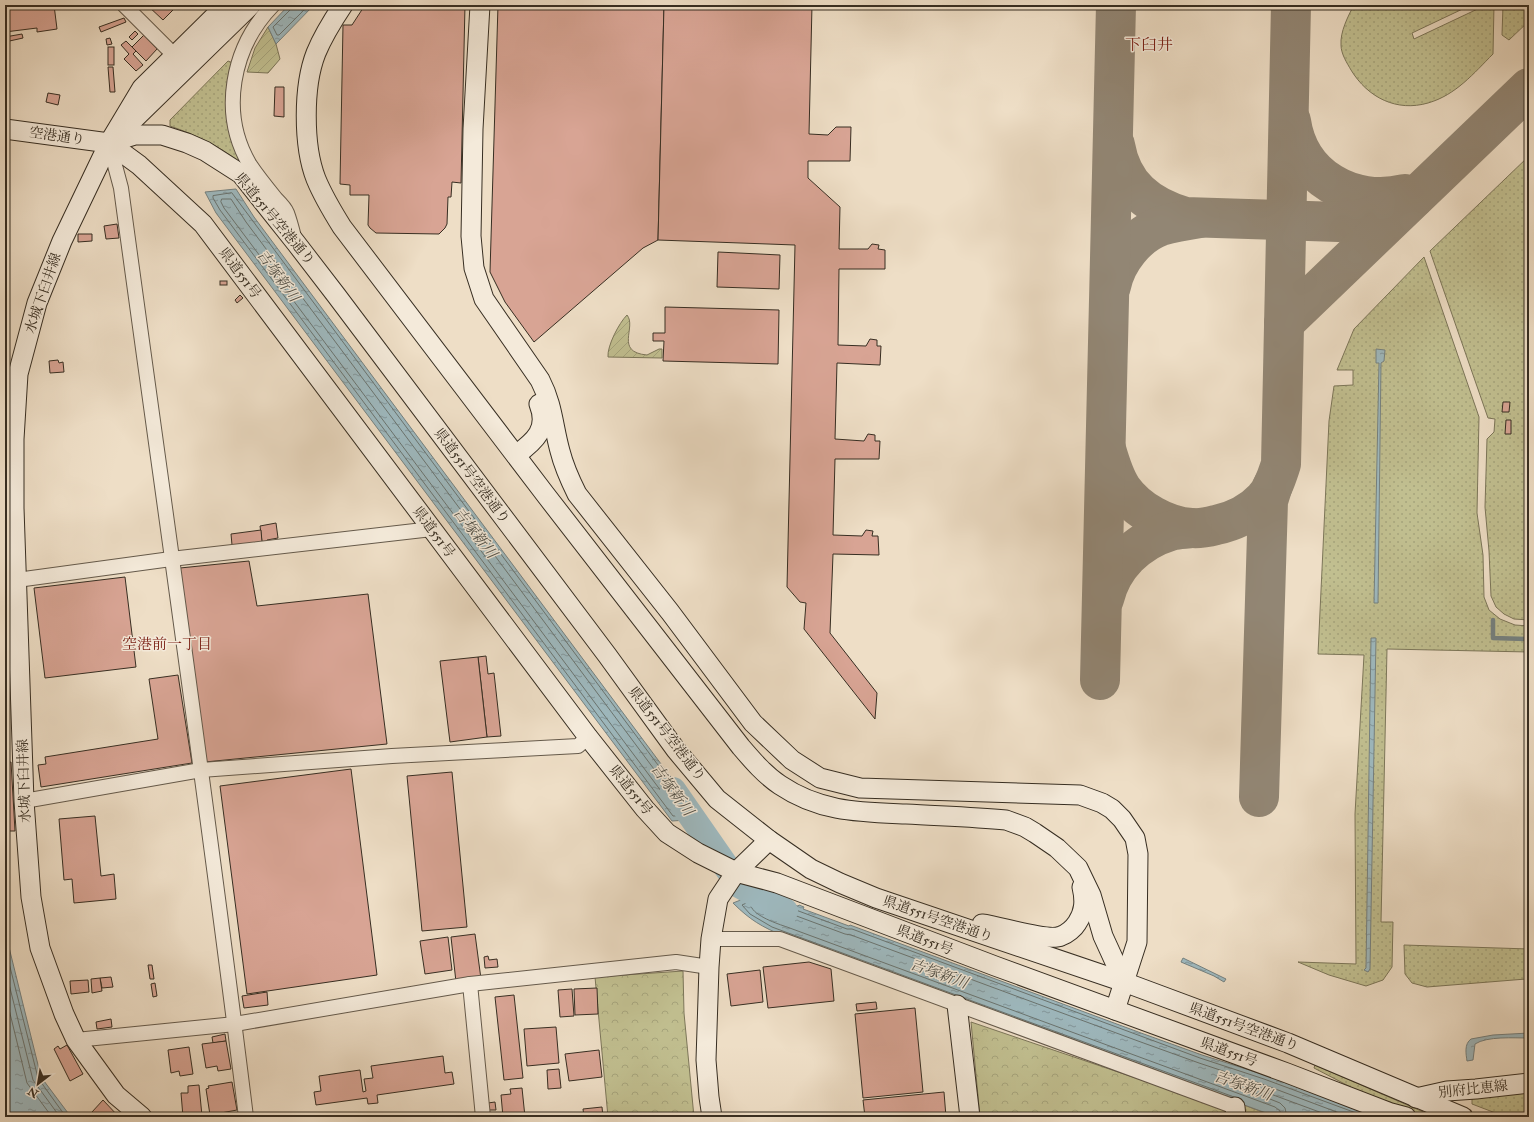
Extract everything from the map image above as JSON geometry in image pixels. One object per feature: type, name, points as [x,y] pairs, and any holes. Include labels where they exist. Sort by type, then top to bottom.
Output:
[{"type":"main road","name":"水城下臼井線","points":[[142,1117],[116,1095],[76,1040],[64,1014],[40,948],[31,897],[24,801],[17,580],[14,439],[18,374],[37,303],[62,241],[109,143],[142,88],[226,5]]},
{"type":"main road","name":"水城下臼井線","points":[[109,143],[251,5]]},
{"type":"main road","points":[[343,5],[326,32],[316,54],[310,76],[306,110],[310,156],[315,177],[327,203],[342,227],[740,747],[759,768],[780,785],[807,800],[833,808],[856,812],[1006,820],[1035,833],[1057,848],[1078,868],[1091,895],[1103,936],[1124,982]]},
{"type":"main road","points":[[480,5],[473,136],[471,236],[474,268],[484,299],[540,380],[547,394],[552,408],[560,453],[567,475],[577,494],[670,612],[753,723],[792,760],[820,778],[860,788],[1080,795],[1102,803],[1112,809],[1122,819],[1135,838],[1138,854],[1137,942],[1115,1010]]},
{"type":"main road","name":"空港通り","points":[[5,129],[109,143]]},
{"type":"main road","name":"県道551号空港通り","points":[[109,143],[135,135],[162,135],[188,142],[206,151],[241,174],[296,243],[603,649],[676,750],[717,799],[769,840],[811,868],[840,883],[876,898],[1124,982],[1288,1043],[1416,1098]]},
{"type":"main road","name":"県道551号","points":[[109,143],[139,165],[203,224],[588,737],[645,809],[667,833],[698,853],[736,872],[777,883],[1399,1115]]},
{"type":"main road","points":[[516,455],[530,445],[541,431],[542,424],[542,410],[521,354]]},
{"type":"main road","points":[[712,1117],[706,1060],[708,967],[718,899],[736,872],[769,840]]},
{"type":"main road","points":[[939,920],[988,925],[1048,937],[1060,937],[1074,928],[1082,915],[1084,899],[1078,868]]},
{"type":"main road","points":[[957,1006],[970,1117]]},
{"type":"main road","name":"別府比恵線","points":[[1416,1098],[1447,1091],[1529,1083]]},
{"type":"main road","points":[[1416,1098],[1463,1117]]},
{"type":"street","points":[[124,5],[175,56]]},
{"type":"street","points":[[273,5],[251,34],[239,60],[232,101],[234,117],[243,150],[260,180],[287,212],[296,243]]},
{"type":"street","points":[[109,143],[121,188],[201,770],[246,1117]]},
{"type":"street","points":[[17,580],[171,560],[432,530]]},
{"type":"street","points":[[24,801],[201,770],[392,756],[578,746],[588,737]]},
{"type":"street","points":[[711,939],[780,939],[1235,1112]]},
{"type":"street","points":[[76,1040],[235,1024],[470,984],[676,962],[708,967]]},
{"type":"street","points":[[470,984],[483,1117]]},
{"type":"green space","points":[[1354,5],[1471,5],[1412,33],[1414,39],[1486,5],[1494,5],[1493,54],[1464,83],[1447,95],[1428,103],[1405,106],[1394,104],[1375,95],[1366,88],[1358,80],[1344,58],[1341,48],[1341,40],[1347,19]]},
{"type":"green space","points":[[1503,5],[1529,5],[1529,21],[1509,40],[1502,35]]},
{"type":"green space","points":[[268,27],[276,44],[280,59],[268,73],[247,72],[255,48]]},
{"type":"green space","points":[[228,61],[233,63],[241,163],[224,151],[207,142],[170,126],[170,120]]},
{"type":"green space","points":[[1529,156],[1529,620],[1514,619],[1504,614],[1496,607],[1491,596],[1485,507],[1487,439],[1494,432],[1495,419],[1488,418],[1430,251]]},
{"type":"green space","points":[[1424,257],[1479,417],[1477,513],[1483,555],[1484,597],[1489,610],[1500,619],[1515,625],[1529,626],[1529,652],[1387,649],[1381,922],[1393,922],[1392,967],[1383,980],[1366,986],[1329,975],[1298,962],[1356,964],[1355,814],[1364,655],[1318,654],[1329,421],[1334,386],[1353,385],[1353,370],[1337,370],[1354,329]]},
{"type":"green space","points":[[627,315],[630,326],[628,338],[631,349],[637,353],[647,355],[662,349],[662,358],[608,357],[609,347],[614,335]]},
{"type":"green space","points":[[1404,945],[1529,949],[1529,974],[1526,979],[1427,987],[1412,983],[1405,974]]},
{"type":"green space","points":[[683,971],[684,1013],[694,1117],[608,1117],[595,977]]},
{"type":"green space","points":[[971,1022],[1224,1108],[1225,1117],[980,1117]]},
{"type":"green space","points":[[1315,1065],[1435,1117],[1424,1117],[1366,1095],[1314,1068]]},
{"type":"green space","points":[[1529,1090],[1529,1117],[1506,1117],[1472,1104],[1472,1095]]},
{"type":"green space","points":[[1244,1105],[1276,1117],[1244,1117]]},
{"type":"water","points":[[289,5],[314,5],[276,44],[268,27]]},
{"type":"water","points":[[236,189],[254,217],[702,819],[672,821],[216,213],[205,192]]},
{"type":"water","points":[[1376,349],[1385,350],[1384,361],[1381,363],[1378,603],[1374,603],[1379,363],[1376,363]]},
{"type":"water","points":[[1371,638],[1376,638],[1370,969],[1368,972],[1364,970],[1366,968]]},
{"type":"water","points":[[766,890],[771,896],[785,902],[804,907],[803,909],[1141,1033],[1202,1055],[1265,1075],[1378,1117],[1277,1117],[784,936],[757,922],[733,903]]},
{"type":"water","points":[[5,931],[41,1077],[71,1117],[5,1117]]},
{"type":"water","points":[[1183,958],[1226,979],[1224,982],[1214,976],[1181,962]]},
{"type":"water","points":[[1529,1033],[1529,1038],[1501,1038],[1480,1041],[1475,1044],[1473,1060],[1467,1061],[1466,1046],[1471,1039],[1493,1035]]},
{"type":"building","points":[[23,5],[54,5],[57,29],[37,32],[37,28],[5,32],[5,8]]},
{"type":"building","points":[[147,5],[178,5],[163,20]]},
{"type":"building","points":[[365,5],[465,5],[461,183],[452,182],[451,197],[448,197],[447,224],[439,234],[376,233],[368,225],[369,195],[350,195],[350,185],[340,184],[343,25],[352,25]]},
{"type":"building","points":[[498,5],[664,5],[658,240],[643,248],[534,342],[505,302],[490,272]]},
{"type":"building","points":[[664,5],[812,5],[809,134],[828,135],[836,127],[851,127],[850,161],[808,161],[808,178],[840,207],[839,249],[868,249],[872,244],[879,245],[878,249],[885,250],[885,269],[839,269],[838,345],[866,346],[870,339],[877,340],[877,346],[881,346],[880,365],[837,363],[835,439],[864,441],[868,434],[875,435],[875,441],[880,441],[879,459],[835,459],[833,535],[862,536],[866,530],[873,531],[872,536],[878,536],[879,555],[833,554],[830,633],[877,693],[875,719],[804,629],[806,603],[800,602],[787,587],[795,245],[658,240]]},
{"type":"building","points":[[124,18],[126,22],[101,32],[99,27]]},
{"type":"building","points":[[135,31],[138,34],[132,40],[129,37]]},
{"type":"building","points":[[22,34],[23,38],[5,42],[5,37]]},
{"type":"building","points":[[144,35],[157,49],[146,61],[132,47]]},
{"type":"building","points":[[110,38],[112,44],[107,45],[106,39]]},
{"type":"building","points":[[126,41],[136,51],[133,54],[143,65],[136,71],[124,59],[129,54],[121,45]]},
{"type":"building","points":[[108,47],[114,47],[114,65],[108,65]]},
{"type":"building","points":[[108,67],[113,67],[115,92],[110,92]]},
{"type":"building","points":[[275,87],[284,87],[284,117],[274,116]]},
{"type":"building","points":[[48,93],[60,95],[58,105],[46,102]]},
{"type":"building","points":[[117,224],[119,238],[106,239],[104,226]]},
{"type":"building","points":[[78,234],[92,234],[92,241],[78,242]]},
{"type":"building","points":[[718,252],[780,255],[779,289],[717,287]]},
{"type":"building","points":[[220,281],[227,281],[227,285],[220,285]]},
{"type":"building","points":[[240,295],[243,298],[237,303],[235,300]]},
{"type":"building","points":[[665,307],[779,310],[778,364],[663,361],[664,341],[653,341],[653,333],[665,333]]},
{"type":"building","points":[[5,328],[8,351],[5,351]]},
{"type":"building","points":[[58,360],[59,363],[63,362],[64,372],[50,373],[49,361]]},
{"type":"building","points":[[1503,402],[1510,402],[1509,412],[1502,412]]},
{"type":"building","points":[[1506,420],[1511,420],[1511,434],[1505,434]]},
{"type":"building","points":[[276,523],[278,538],[267,540],[268,542],[262,542],[260,526]]},
{"type":"building","points":[[261,530],[262,542],[232,545],[231,534]]},
{"type":"building","points":[[249,561],[257,606],[368,594],[387,744],[205,762],[180,568]]},
{"type":"building","points":[[125,577],[136,667],[45,678],[34,588]]},
{"type":"building","points":[[486,656],[488,674],[494,673],[501,736],[487,737],[478,657]]},
{"type":"building","points":[[478,657],[487,737],[450,742],[440,661]]},
{"type":"building","points":[[178,675],[192,763],[41,787],[38,765],[46,764],[45,757],[158,739],[149,679]]},
{"type":"building","points":[[5,722],[7,722],[8,750],[5,750]]},
{"type":"building","points":[[11,762],[15,831],[7,831],[5,814],[5,763]]},
{"type":"building","points":[[351,769],[377,975],[247,994],[220,786]]},
{"type":"building","points":[[452,772],[467,927],[422,931],[407,776]]},
{"type":"building","points":[[95,816],[101,876],[114,874],[116,899],[74,903],[72,879],[64,880],[59,819]]},
{"type":"building","points":[[475,934],[481,979],[456,982],[451,937]]},
{"type":"building","points":[[448,937],[452,970],[425,974],[420,941]]},
{"type":"building","points":[[488,956],[489,960],[497,959],[498,967],[485,968],[484,957]]},
{"type":"building","points":[[809,962],[831,969],[834,1001],[768,1008],[763,967]]},
{"type":"building","points":[[148,965],[152,965],[154,979],[150,979]]},
{"type":"building","points":[[760,970],[763,1002],[731,1006],[727,974]]},
{"type":"building","points":[[111,977],[113,987],[102,988],[100,978]]},
{"type":"building","points":[[100,978],[102,991],[92,993],[91,979]]},
{"type":"building","points":[[88,980],[89,992],[71,994],[70,981]]},
{"type":"building","points":[[155,983],[157,996],[153,997],[151,984]]},
{"type":"building","points":[[597,988],[598,1014],[575,1015],[574,989]]},
{"type":"building","points":[[572,989],[574,1016],[560,1017],[558,990]]},
{"type":"building","points":[[267,992],[268,1005],[244,1008],[242,996]]},
{"type":"building","points":[[514,995],[523,1078],[504,1080],[495,997]]},
{"type":"building","points":[[876,1002],[877,1009],[857,1011],[856,1004]]},
{"type":"building","points":[[915,1008],[923,1092],[863,1098],[855,1014]]},
{"type":"building","points":[[111,1019],[112,1027],[97,1029],[96,1022]]},
{"type":"building","points":[[556,1027],[559,1063],[527,1066],[524,1029]]},
{"type":"building","points":[[225,1034],[226,1041],[213,1043],[212,1037]]},
{"type":"building","points":[[226,1041],[231,1069],[218,1071],[217,1066],[206,1068],[202,1044]]},
{"type":"building","points":[[67,1045],[83,1074],[70,1081],[54,1049],[58,1046],[60,1049]]},
{"type":"building","points":[[189,1047],[193,1074],[180,1076],[179,1071],[171,1073],[168,1050]]},
{"type":"building","points":[[599,1050],[602,1077],[569,1081],[565,1054]]},
{"type":"building","points":[[443,1056],[445,1073],[452,1072],[454,1084],[377,1095],[378,1103],[368,1104],[367,1098],[316,1105],[314,1092],[321,1091],[319,1076],[360,1070],[363,1092],[366,1091],[364,1079],[373,1078],[371,1066]]},
{"type":"building","points":[[559,1069],[561,1088],[548,1089],[547,1070]]},
{"type":"building","points":[[232,1082],[237,1110],[210,1115],[206,1089],[209,1088],[208,1086]]},
{"type":"building","points":[[199,1085],[202,1116],[183,1117],[181,1093],[188,1093],[188,1086]]},
{"type":"building","points":[[522,1088],[525,1117],[503,1117],[501,1095],[511,1094],[510,1089]]},
{"type":"building","points":[[944,1092],[946,1117],[865,1117],[863,1100]]},
{"type":"building","points":[[103,1100],[119,1117],[97,1117],[92,1112]]},
{"type":"building","points":[[495,1102],[496,1110],[489,1110],[488,1103]]},
{"type":"building","points":[[602,1107],[603,1117],[584,1117],[583,1109]]},
{"type":"waterway","points":[[1493,620],[1493,638],[1529,639]]},
{"type":"waterway","name":"吉塚新川","points":[[673,790],[739,885],[785,911]]},
{"type":"taxiway","points":[[1100,680],[1116,5]]},
{"type":"taxiway","points":[[1106,449],[1117,480],[1128,497],[1153,516],[1162,521],[1182,527],[1207,527],[1242,516],[1264,499],[1274,483],[1281,464],[1291,5]]},
{"type":"taxiway","points":[[1284,323],[1529,88]]},
{"type":"taxiway","points":[[1291,121],[1296,141],[1305,158],[1317,172],[1331,183],[1348,191],[1366,196],[1385,197],[1405,194]]},
{"type":"taxiway","points":[[1115,145],[1118,159],[1130,183],[1148,200],[1159,207],[1185,217],[1339,222],[1363,219],[1380,214],[1414,198]]},
{"type":"taxiway","points":[[1111,286],[1117,267],[1122,258],[1143,236],[1161,226],[1200,218]]},
{"type":"taxiway","points":[[1259,797],[1268,501],[1273,485]]},
{"type":"taxiway","points":[[1104,599],[1113,576],[1128,556],[1137,548],[1158,535],[1178,529],[1192,528]]},
{"type":"district","name":"下臼井","points":[[1149,45]]},
{"type":"district","name":"空港前一丁目","points":[[167,644]]}]
